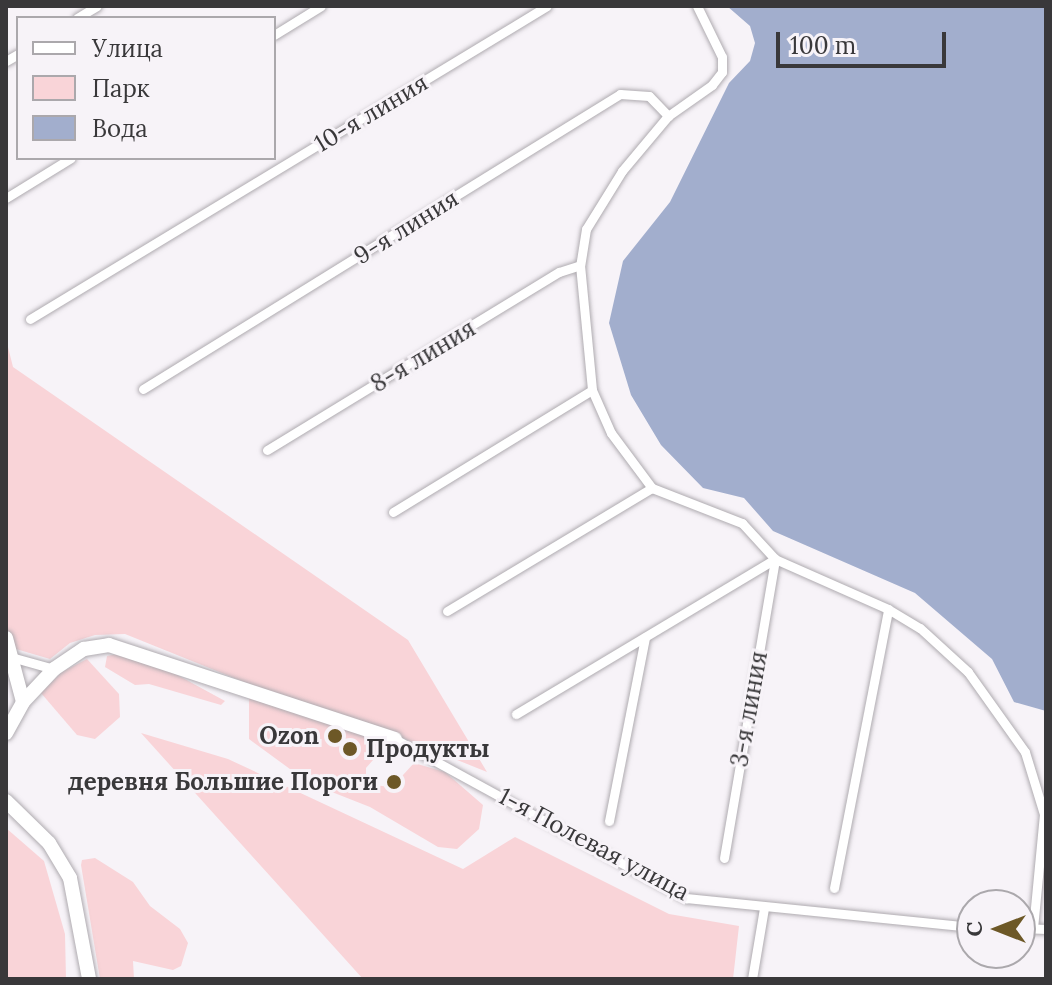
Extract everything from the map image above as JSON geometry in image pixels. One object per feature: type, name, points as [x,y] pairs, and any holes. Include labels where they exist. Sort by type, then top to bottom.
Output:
[{"type":"street","points":[[276,34],[321,6]]},
{"type":"street","name":"10-я линия","points":[[30,319],[547,6]]},
{"type":"street","points":[[697,6],[722,57],[722,72],[712,85],[668,116],[598,206],[586,229],[580,265],[592,390],[611,433],[652,488],[742,523],[775,559],[888,609],[920,628],[968,672],[1025,752],[1045,813],[1036,902]]},
{"type":"street","name":"9-я линия","points":[[143,389],[620,94],[649,96],[668,116]]},
{"type":"street","points":[[6,198],[68,160]]},
{"type":"street","name":"8-я линия","points":[[267,450],[559,272],[580,265]]},
{"type":"street","points":[[393,512],[592,390]]},
{"type":"street","points":[[447,611],[652,488]]},
{"type":"street","points":[[516,714],[775,559]]},
{"type":"street","name":"3-я линия","points":[[724,858],[775,559]]},
{"type":"street","points":[[834,888],[888,609]]},
{"type":"street","points":[[609,821],[645,637]]},
{"type":"street","points":[[6,638],[23,702]]},
{"type":"street","points":[[6,733],[23,702],[54,669],[84,649],[122,645],[205,680],[340,717],[395,739]]},
{"type":"street","points":[[11,656],[54,669]]},
{"type":"street","name":"1-я Полевая улица","points":[[395,739],[686,898],[956,926]]},
{"type":"street","points":[[6,801],[49,843],[65,867],[77,902],[89,979]]},
{"type":"street","points":[[752,979],[764,908]]},
{"type":"green space","points":[[6,339],[13,367],[408,640],[487,772],[395,735],[366,768],[366,778],[372,785],[392,787],[414,763],[445,772],[483,805],[479,829],[457,849],[438,847],[370,807],[309,783],[249,739],[249,684],[125,634],[95,635],[70,643],[50,659],[16,649],[6,652]]},
{"type":"green space","points":[[117,654],[170,671],[225,701],[221,705],[149,684],[135,685],[105,667],[107,656]]},
{"type":"green space","points":[[87,659],[119,694],[120,717],[95,739],[77,735],[41,693],[62,672]]},
{"type":"green space","points":[[141,733],[228,759],[463,869],[515,837],[669,914],[739,926],[733,979],[363,979]]},
{"type":"green space","points":[[6,828],[44,861],[65,934],[66,979],[6,979]]},
{"type":"green space","points":[[95,858],[133,882],[150,906],[180,929],[188,943],[181,966],[173,970],[133,961],[134,979],[100,979],[81,865],[82,860]]},
{"type":"water","points":[[727,6],[1046,6],[1046,711],[1014,702],[992,659],[915,593],[773,531],[744,498],[703,488],[661,445],[631,395],[609,323],[623,261],[670,202],[729,83],[750,61],[755,43],[750,26]]},
{"type":"place","name":"Ozon","points":[[335,736]]},
{"type":"place","name":"Продукты","points":[[350,749]]},
{"type":"place","name":"деревня Большие Пороги","points":[[394,782]]}]
